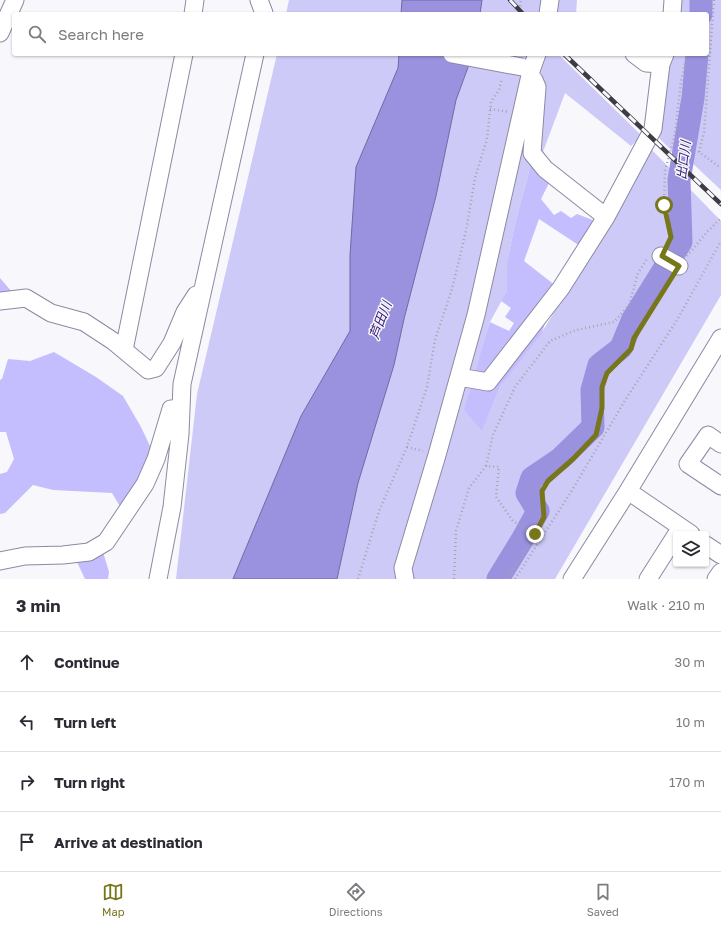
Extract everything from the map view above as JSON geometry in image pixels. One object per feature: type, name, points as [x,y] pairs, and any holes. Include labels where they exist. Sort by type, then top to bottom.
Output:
[{"type":"street","points":[[0,33],[15,0]]},
{"type":"street","points":[[193,12],[196,0]]},
{"type":"street","points":[[259,0],[263,12]]},
{"type":"street","points":[[264,12],[265,0]]},
{"type":"street","points":[[548,12],[550,0]]},
{"type":"street","points":[[672,12],[673,0]]},
{"type":"street","points":[[124,350],[184,56]]},
{"type":"street","points":[[158,579],[172,507],[180,434],[182,384],[255,56]]},
{"type":"street","points":[[462,56],[526,69],[537,87],[532,153],[545,169],[606,217]]},
{"type":"street","points":[[405,579],[403,568],[437,455],[476,315],[526,69],[536,56]]},
{"type":"street","points":[[459,377],[488,382],[561,288],[606,217],[653,129],[663,59],[646,63],[637,56]]},
{"type":"street","points":[[662,256],[679,266]]},
{"type":"street","points":[[0,301],[26,298],[51,313],[84,322],[113,341],[148,370],[156,368],[172,343],[185,312],[196,294],[203,294]]},
{"type":"street","points":[[572,579],[716,356],[721,338]]},
{"type":"street","points":[[0,561],[25,556],[63,555],[89,552],[106,542],[145,484],[156,459],[171,409],[181,408]]},
{"type":"street","points":[[721,444],[708,435],[688,464],[721,486]]},
{"type":"street","points":[[628,491],[678,531]]},
{"type":"street","points":[[648,579],[673,544]]},
{"type":"street","points":[[709,547],[721,555]]},
{"type":"street","points":[[716,579],[721,572]]},
{"type":"path","points":[[519,12],[522,0]]},
{"type":"path","points":[[714,0],[704,132],[699,152],[721,168]]},
{"type":"path","points":[[454,579],[456,531],[469,488],[486,466],[493,435],[515,387],[550,341],[576,330],[614,322],[629,305],[638,273],[649,256],[662,256],[671,237],[664,205],[665,171],[675,134],[681,82],[687,56]]},
{"type":"path","points":[[358,579],[379,511],[407,447],[427,387],[435,340],[452,289],[466,231],[476,178],[487,139],[491,102],[499,90],[502,77]]},
{"type":"path","points":[[507,579],[544,517],[542,491],[548,481],[573,459],[596,435],[602,408],[602,387],[607,373],[631,349],[634,338],[679,266],[707,232],[721,218]]},
{"type":"path","points":[[514,579],[571,492],[624,402],[677,320],[721,241]]},
{"type":"path","points":[[486,466],[499,467],[496,497],[512,521],[535,534]]},
{"type":"shaded area","points":[[289,0],[402,0],[401,12],[286,12]]},
{"type":"shaded area","points":[[482,0],[546,0],[544,12],[480,12]]},
{"type":"shaded area","points":[[559,0],[577,0],[576,12],[556,12]]},
{"type":"shaded area","points":[[675,0],[696,0],[695,12],[675,12]]},
{"type":"shaded area","points":[[708,0],[721,0],[721,190],[689,160],[703,56],[709,56],[709,12],[708,12]]},
{"type":"shaded area","points":[[277,56],[399,56],[398,68],[350,255],[350,331],[301,416],[233,579],[176,579],[197,394]]},
{"type":"shaded area","points":[[487,56],[529,56],[525,64]]},
{"type":"shaded area","points":[[546,56],[560,56],[642,136],[631,146],[565,93],[540,160],[539,78]]},
{"type":"shaded area","points":[[672,56],[691,56],[678,157],[659,138],[668,72]]},
{"type":"shaded area","points":[[469,66],[520,74],[524,81],[480,280],[396,579],[337,579],[358,483],[394,365],[404,319],[436,196],[456,100]]},
{"type":"shaded area","points":[[531,97],[531,164],[515,224],[507,262],[507,291],[490,322],[484,345],[482,430],[500,387],[544,329],[651,149],[721,221],[721,295],[555,579],[412,579],[413,544]]},
{"type":"shaded area","points":[[531,164],[550,181],[541,199],[554,215],[561,211],[571,218],[577,214],[598,222],[580,246],[539,219],[524,261],[556,286],[542,333],[500,387],[482,431],[464,410],[490,322],[509,331],[514,323],[505,317],[511,308],[501,301],[507,291],[507,262],[515,224]]},
{"type":"shaded area","points":[[0,278],[12,292],[0,295]]},
{"type":"shaded area","points":[[54,352],[96,377],[123,396],[151,448],[144,474],[122,510],[112,493],[53,490],[33,485],[5,513],[0,514],[0,474],[7,472],[14,459],[6,432],[0,432],[0,380],[2,379],[8,359],[30,361]]},
{"type":"shaded area","points":[[103,552],[109,572],[108,579],[85,579],[76,560]]},
{"type":"water","points":[[402,0],[482,0],[480,12],[401,12]]},
{"type":"water","name":"芦田川","points":[[399,56],[472,56],[456,100],[436,196],[404,319],[394,365],[358,483],[337,579],[233,579],[301,416],[350,331],[350,255],[356,167],[398,68]]},
{"type":"waterway","name":"出口川","points":[[701,0],[701,12]]},
{"type":"waterway","name":"出口川","points":[[498,579],[538,511],[527,493],[532,478],[560,459],[593,427],[592,390],[599,365],[621,348],[633,319],[681,242],[679,180],[693,98],[697,56]]},
{"type":"railway","points":[[510,0],[521,12]]},
{"type":"railway","points":[[566,56],[721,204]]},
{"type":"route","points":[[535,534],[544,517],[542,491],[548,481],[573,459],[596,435],[602,408],[602,387],[607,373],[631,349],[634,338],[679,266],[662,256],[671,237],[664,205]]}]
